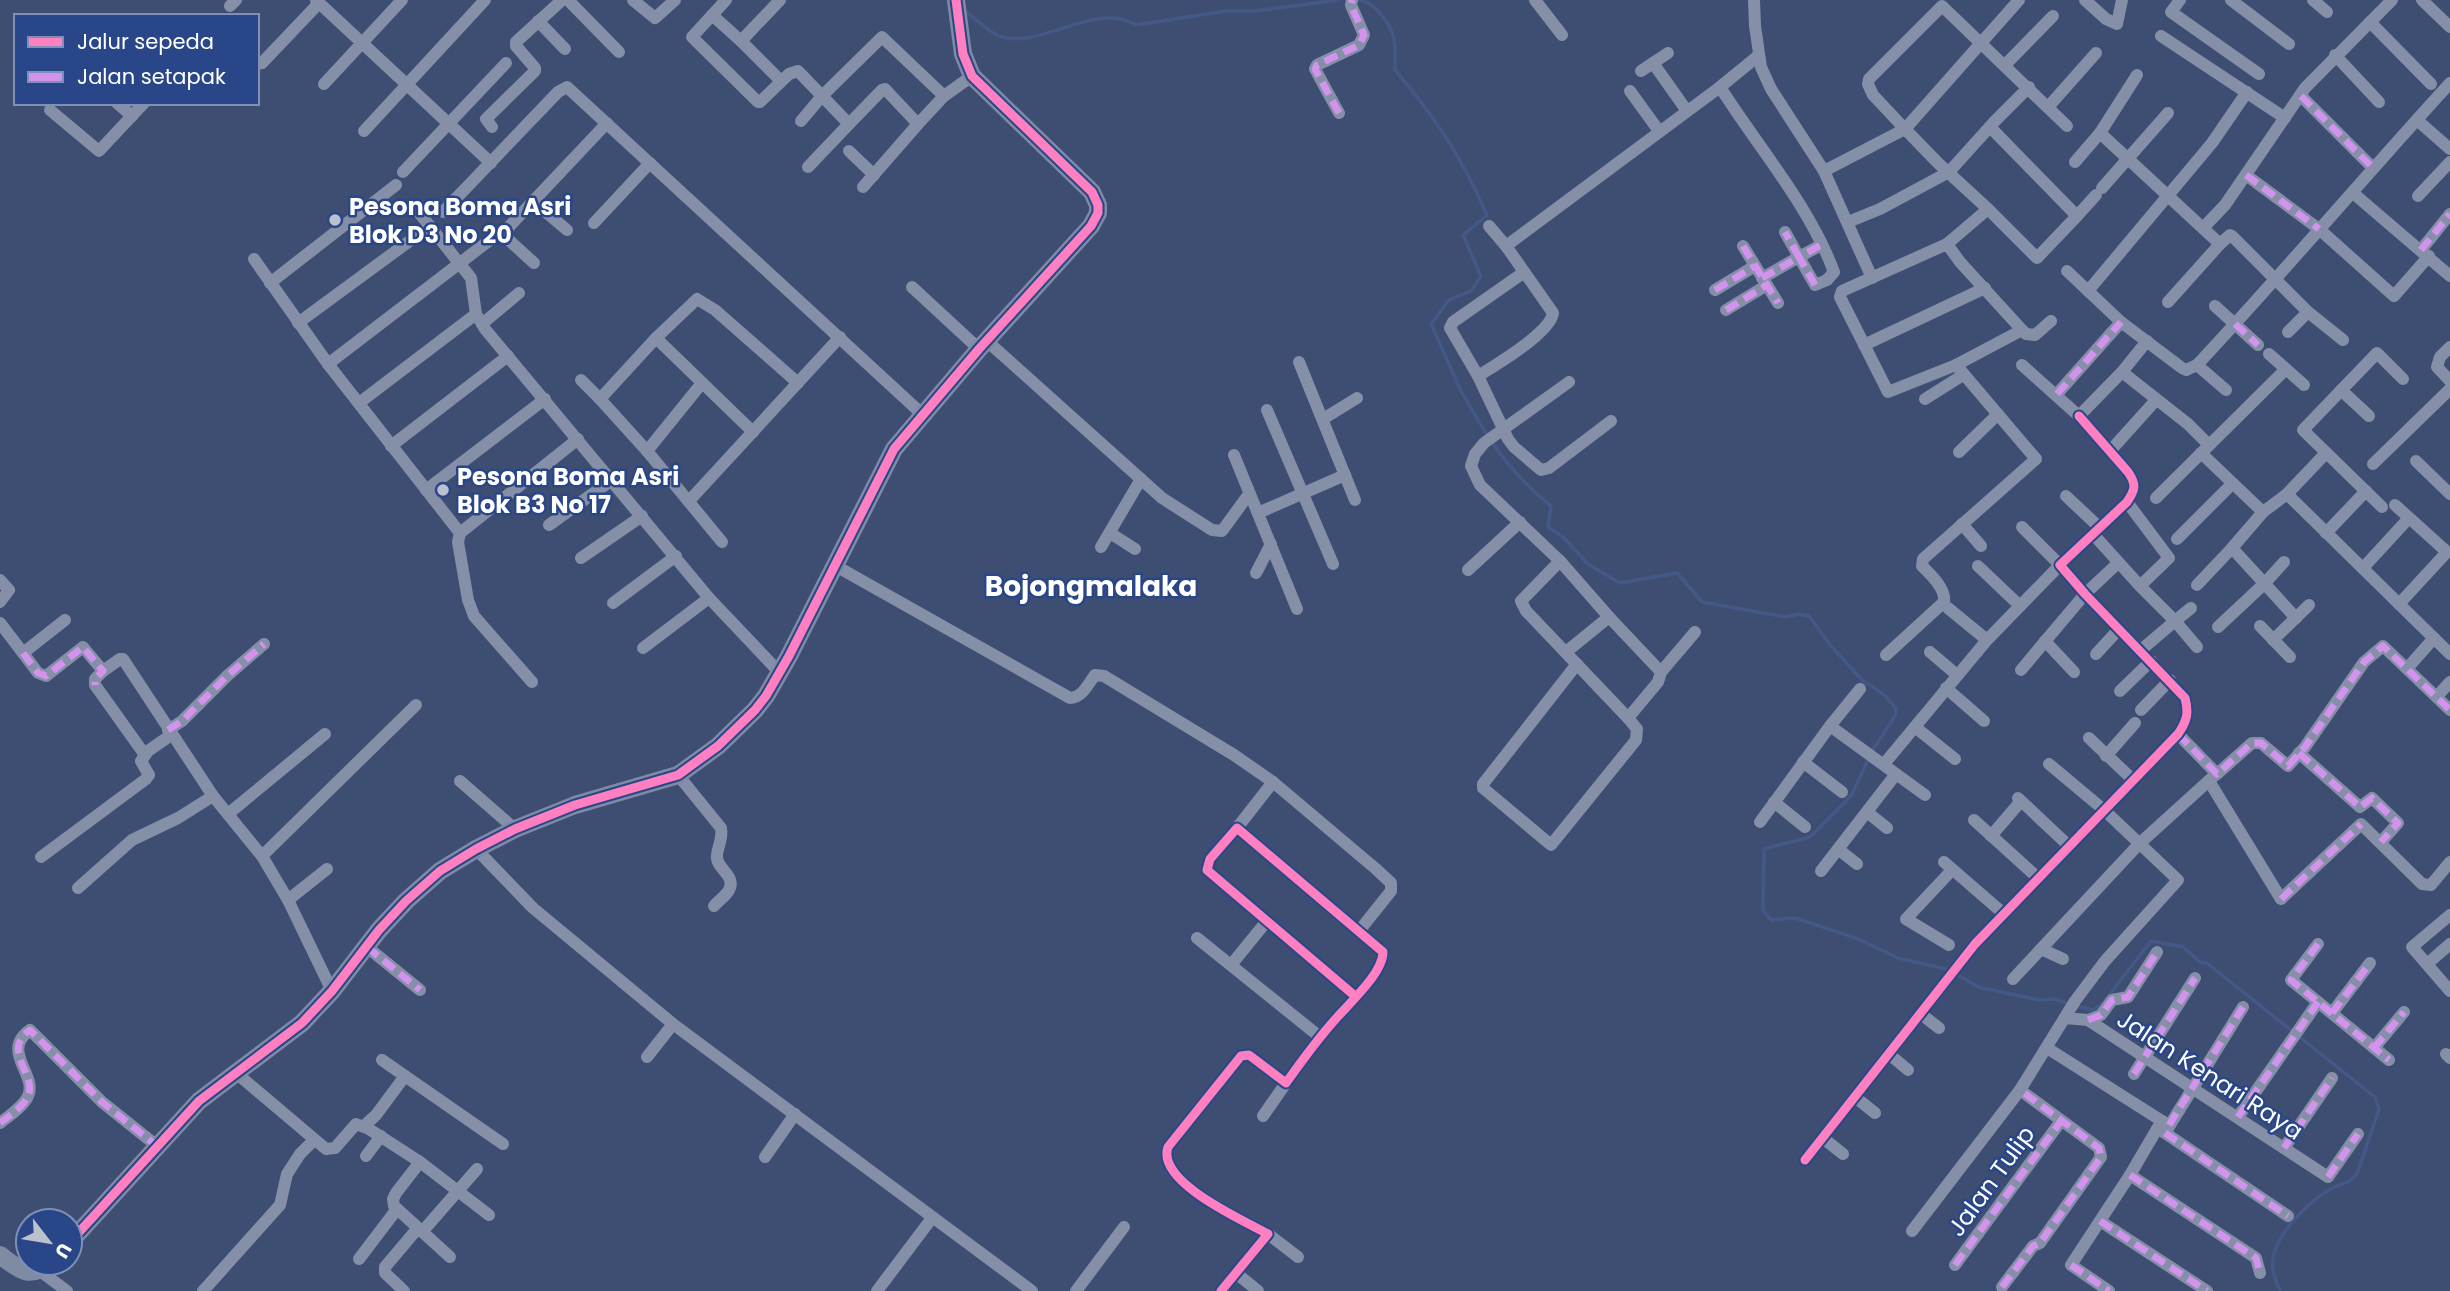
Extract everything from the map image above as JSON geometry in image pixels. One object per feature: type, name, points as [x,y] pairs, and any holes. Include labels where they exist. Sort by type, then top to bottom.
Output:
[{"type":"street","points":[[324,84],[402,0]]},
{"type":"street","points":[[364,131],[485,0]]},
{"type":"street","points":[[485,119],[534,71],[535,68],[516,46],[516,42],[562,0]]},
{"type":"street","points":[[568,0],[620,52]]},
{"type":"street","points":[[633,0],[655,18],[676,0]]},
{"type":"street","points":[[726,0],[692,37],[755,100],[760,102],[789,74],[798,71],[849,124]]},
{"type":"street","points":[[741,41],[780,0]]},
{"type":"street","points":[[84,1226],[199,1101],[285,1037],[332,991],[406,901],[440,871],[515,829],[575,805],[678,775],[718,746],[755,710],[780,673],[894,449],[922,414],[1091,226],[1098,213],[1098,205],[1092,191],[972,76],[963,54],[956,0]]},
{"type":"street","points":[[1535,0],[1562,35]]},
{"type":"street","points":[[1755,0],[1758,56],[1772,89],[1824,171],[1872,278]]},
{"type":"street","points":[[1824,171],[1905,129],[2019,0]]},
{"type":"street","points":[[2085,0],[2106,19],[2117,24],[2122,0]]},
{"type":"street","points":[[2180,0],[2171,12],[2259,74]]},
{"type":"street","points":[[2231,0],[2289,44]]},
{"type":"street","points":[[2313,0],[2327,12]]},
{"type":"street","points":[[2203,228],[2225,205],[2305,88],[2392,0]]},
{"type":"street","points":[[2423,0],[2450,27]]},
{"type":"street","points":[[259,64],[317,2],[491,163]]},
{"type":"street","points":[[1339,113],[1315,69],[1317,65],[1359,45],[1363,40],[1364,34],[1351,3]]},
{"type":"street","points":[[2067,125],[1943,7],[1869,79],[1867,87],[1905,129],[2037,258],[2168,113]]},
{"type":"street","points":[[712,15],[782,81]]},
{"type":"street","points":[[2006,65],[2053,16]]},
{"type":"street","points":[[538,21],[565,49]]},
{"type":"street","points":[[2370,22],[2431,84]]},
{"type":"street","points":[[2161,36],[2285,118]]},
{"type":"street","points":[[801,121],[822,96],[882,37],[944,96]]},
{"type":"street","points":[[1641,71],[1668,53]]},
{"type":"street","points":[[2049,106],[2096,53]]},
{"type":"street","points":[[2336,55],[2379,102]]},
{"type":"street","points":[[1506,246],[1758,56]]},
{"type":"street","points":[[403,172],[506,63]]},
{"type":"street","points":[[1653,63],[1687,111]]},
{"type":"street","points":[[2075,162],[2100,133],[2137,75]]},
{"type":"street","points":[[863,187],[944,96],[972,76]]},
{"type":"street","points":[[2067,271],[2121,322],[2182,368],[2186,370],[2197,365],[2259,300],[2275,278],[2450,83]]},
{"type":"street","points":[[1720,87],[1796,200],[1821,245],[1834,272],[1827,280],[1815,285],[1785,232]]},
{"type":"street","points":[[443,212],[564,88],[569,89],[922,414]]},
{"type":"street","points":[[1848,222],[1880,209],[1949,172],[2029,88]]},
{"type":"street","points":[[808,167],[884,89],[918,124]]},
{"type":"street","points":[[1630,91],[1660,131]]},
{"type":"street","points":[[2088,291],[2212,143],[2247,92]]},
{"type":"street","points":[[2301,96],[2373,168]]},
{"type":"street","points":[[119,105],[132,116]]},
{"type":"street","points":[[50,110],[99,151],[142,105]]},
{"type":"street","points":[[2417,120],[2450,149]]},
{"type":"street","points":[[534,263],[502,234],[607,123]]},
{"type":"street","points":[[1990,127],[2077,216]]},
{"type":"street","points":[[2100,133],[2220,244]]},
{"type":"street","points":[[849,151],[874,175]]},
{"type":"street","points":[[2418,196],[2450,162]]},
{"type":"street","points":[[594,223],[650,163]]},
{"type":"street","points":[[2246,175],[2319,229],[2394,296],[2450,214]]},
{"type":"street","points":[[270,283],[396,185]]},
{"type":"street","points":[[2353,193],[2450,276]]},
{"type":"street","points":[[534,202],[567,230]]},
{"type":"street","points":[[1959,370],[1888,392],[1840,298],[1846,288],[1947,244],[1988,209]]},
{"type":"street","points":[[417,210],[471,278],[479,319],[508,356],[709,598],[780,673]]},
{"type":"street","points":[[298,323],[430,226]]},
{"type":"street","points":[[1478,376],[1533,338],[1552,319],[1551,309],[1489,226]]},
{"type":"street","points":[[2168,302],[2230,235],[2308,312],[2343,340]]},
{"type":"street","points":[[328,364],[490,240]]},
{"type":"street","points":[[1947,244],[1960,262],[2026,334],[2035,335],[2051,321]]},
{"type":"street","points":[[1726,310],[1799,257],[1821,245]]},
{"type":"street","points":[[1743,246],[1778,303]]},
{"type":"street","points":[[254,259],[328,364],[460,533]]},
{"type":"street","points":[[1715,290],[1755,266]]},
{"type":"street","points":[[1523,273],[1453,322],[1450,328],[1478,376],[1499,431],[1541,470],[1549,468],[1611,421]]},
{"type":"street","points":[[912,287],[1162,498],[1212,530],[1222,531],[1249,494]]},
{"type":"street","points":[[1864,345],[1985,288]]},
{"type":"street","points":[[359,403],[519,293]]},
{"type":"street","points":[[600,399],[694,300],[701,299],[797,383]]},
{"type":"street","points":[[2215,306],[2258,345]]},
{"type":"street","points":[[2288,332],[2308,312]]},
{"type":"street","points":[[2057,394],[2121,322]]},
{"type":"street","points":[[1924,399],[1959,370],[2022,330]]},
{"type":"street","points":[[689,501],[840,337]]},
{"type":"street","points":[[656,338],[753,432]]},
{"type":"street","points":[[2079,416],[2122,372],[2147,341]]},
{"type":"street","points":[[2450,347],[2440,357],[2437,367],[2450,381]]},
{"type":"street","points":[[2399,604],[2447,552],[2409,518],[2366,491],[2303,429],[2377,353],[2403,379]]},
{"type":"street","points":[[2269,354],[2304,385]]},
{"type":"street","points":[[391,446],[508,356]]},
{"type":"street","points":[[1299,362],[1355,500]]},
{"type":"street","points":[[1874,757],[1915,727],[1987,640],[2060,565],[2127,502],[2134,491],[2135,482],[2111,450],[2057,394],[2022,365]]},
{"type":"street","points":[[2197,365],[2226,390]]},
{"type":"street","points":[[2156,498],[2286,369]]},
{"type":"street","points":[[1886,655],[1944,602],[1945,596],[1921,563],[2036,459],[1959,370]]},
{"type":"street","points":[[2122,372],[2188,424],[2232,484],[2263,512]]},
{"type":"street","points":[[582,380],[647,450],[722,542]]},
{"type":"street","points":[[1569,382],[1484,443],[1475,454],[1471,466],[1480,485],[1560,561],[1661,672]]},
{"type":"street","points":[[647,450],[702,383]]},
{"type":"street","points":[[2373,464],[2450,388]]},
{"type":"street","points":[[2341,390],[2368,416]]},
{"type":"street","points":[[1323,419],[1357,398]]},
{"type":"street","points":[[426,490],[545,399]]},
{"type":"street","points":[[2111,450],[2156,400]]},
{"type":"street","points":[[1267,410],[1333,564]]},
{"type":"street","points":[[1959,452],[1997,415]]},
{"type":"street","points":[[532,682],[474,616],[468,600],[458,542],[460,533],[578,439]]},
{"type":"street","points":[[2197,585],[2263,512],[2287,494],[2326,453]]},
{"type":"street","points":[[1234,455],[1297,609]]},
{"type":"street","points":[[2416,461],[2450,494]]},
{"type":"street","points":[[1258,513],[1345,475]]},
{"type":"street","points":[[1101,547],[1141,479]]},
{"type":"street","points":[[549,525],[612,480]]},
{"type":"street","points":[[2177,539],[2232,484]]},
{"type":"street","points":[[2326,533],[2366,491]]},
{"type":"street","points":[[2287,494],[2450,653]]},
{"type":"street","points":[[2066,496],[2097,531],[2118,563],[2197,647]]},
{"type":"street","points":[[2127,502],[2169,558],[2140,586]]},
{"type":"street","points":[[581,558],[642,516]]},
{"type":"street","points":[[2363,568],[2409,518]]},
{"type":"street","points":[[1468,570],[1520,522]]},
{"type":"street","points":[[1962,524],[1981,546]]},
{"type":"street","points":[[1805,1160],[1975,944],[2187,722],[2189,711],[2185,698],[2170,680],[2022,527]]},
{"type":"street","points":[[1110,533],[1135,549]]},
{"type":"street","points":[[1256,572],[1271,544]]},
{"type":"street","points":[[2232,548],[2296,618]]},
{"type":"street","points":[[613,603],[676,556]]},
{"type":"street","points":[[836,559],[1070,698],[1081,695],[1095,675],[1104,676],[1234,755],[1273,782],[1391,883],[1391,891],[1359,931]]},
{"type":"street","points":[[1560,561],[1521,601],[1526,611],[1566,652],[1637,729],[1636,740],[1551,845],[1482,788],[1577,664]]},
{"type":"street","points":[[2218,627],[2284,562]]},
{"type":"street","points":[[2021,670],[2084,594],[2118,563]]},
{"type":"street","points":[[1978,566],[2020,606]]},
{"type":"street","points":[[0,580],[9,590],[0,602]]},
{"type":"street","points":[[643,648],[709,598]]},
{"type":"street","points":[[2273,640],[2309,606]]},
{"type":"street","points":[[1948,608],[1987,640]]},
{"type":"street","points":[[2141,650],[2191,608]]},
{"type":"street","points":[[1566,652],[1609,617]]},
{"type":"street","points":[[23,653],[65,620]]},
{"type":"street","points":[[0,623],[38,673],[46,676],[83,647],[103,671]]},
{"type":"street","points":[[2259,626],[2290,657]]},
{"type":"street","points":[[2096,654],[2119,629]]},
{"type":"street","points":[[1628,718],[1658,682],[1661,672],[1695,632]]},
{"type":"street","points":[[2411,664],[2434,638]]},
{"type":"street","points":[[2045,641],[2074,673]]},
{"type":"street","points":[[41,857],[146,779],[149,775],[141,761],[145,755],[264,644]]},
{"type":"street","points":[[2012,979],[2139,845],[2252,743],[2261,743],[2288,766],[2364,662],[2383,646],[2450,710]]},
{"type":"street","points":[[1930,652],[1957,675]]},
{"type":"street","points":[[145,755],[94,683],[103,671],[120,659],[123,659],[213,796],[262,856],[288,900],[332,991]]},
{"type":"street","points":[[2120,691],[2151,661]]},
{"type":"street","points":[[2141,710],[2170,680]]},
{"type":"street","points":[[2440,694],[2450,682]]},
{"type":"street","points":[[1945,688],[1984,721]]},
{"type":"street","points":[[1760,822],[1860,689]]},
{"type":"street","points":[[262,856],[416,705]]},
{"type":"street","points":[[2106,756],[2135,723]]},
{"type":"street","points":[[1830,726],[1925,795]]},
{"type":"street","points":[[1915,727],[1955,759]]},
{"type":"street","points":[[228,814],[325,734]]},
{"type":"street","points":[[2178,734],[2213,778],[2281,899],[2361,824],[2413,876],[2428,886],[2450,862]]},
{"type":"street","points":[[2089,738],[2133,780]]},
{"type":"street","points":[[2299,753],[2360,807],[2372,798],[2398,823],[2381,842]]},
{"type":"street","points":[[1803,762],[1842,792]]},
{"type":"street","points":[[1912,1231],[2020,1090],[2070,1010],[2105,961],[2178,880],[2104,810],[2049,764]]},
{"type":"street","points":[[1821,871],[1896,774]]},
{"type":"street","points":[[678,775],[721,828],[723,837],[717,861],[731,883],[730,889],[714,906]]},
{"type":"street","points":[[460,781],[515,829]]},
{"type":"street","points":[[1273,782],[1210,859],[1206,870],[1355,996]]},
{"type":"street","points":[[78,888],[132,840],[178,818],[213,796]]},
{"type":"street","points":[[1991,836],[2019,799],[2069,846]]},
{"type":"street","points":[[1774,802],[1805,827]]},
{"type":"street","points":[[1867,812],[1886,828]]},
{"type":"street","points":[[1974,821],[2038,878]]},
{"type":"street","points":[[1237,828],[1383,952],[1383,959],[1320,1037],[1263,1116]]},
{"type":"street","points":[[476,849],[533,908],[673,1024],[1031,1291]]},
{"type":"street","points":[[1838,849],[1857,864]]},
{"type":"street","points":[[1949,945],[1906,919],[1948,866],[2004,914]]},
{"type":"street","points":[[288,900],[327,869]]},
{"type":"street","points":[[2449,918],[2412,947],[2450,991]]},
{"type":"street","points":[[1231,965],[1266,922]]},
{"type":"street","points":[[1197,938],[1320,1037]]},
{"type":"street","points":[[2318,944],[2291,980],[2389,1060]]},
{"type":"street","points":[[2427,964],[2450,944]]},
{"type":"street","points":[[367,947],[420,990]]},
{"type":"street","points":[[2041,949],[2063,960]]},
{"type":"street","points":[[2088,1020],[2101,1015],[2112,1000],[2128,997],[2157,952]]},
{"type":"street","points":[[2332,1013],[2370,963]]},
{"type":"street","points":[[2134,1074],[2195,978]]},
{"type":"street","points":[[2238,1117],[2318,1002]]},
{"type":"street","points":[[2109,1291],[2071,1265],[2163,1127],[2194,1088],[2243,1007]]},
{"type":"street","name":"Jalan Kenari Raya","points":[[2070,1010],[2328,1177],[2358,1134]]},
{"type":"street","points":[[2374,1048],[2404,1012]]},
{"type":"street","points":[[1921,1014],[1939,1028]]},
{"type":"street","points":[[647,1057],[673,1024]]},
{"type":"street","points":[[0,1123],[26,1100],[30,1093],[18,1060],[17,1048],[19,1039],[30,1030],[102,1102],[157,1146]]},
{"type":"street","points":[[2047,1048],[2288,1216]]},
{"type":"street","points":[[1889,1054],[1908,1070]]},
{"type":"street","points":[[1286,1083],[1249,1055],[1241,1056],[1168,1147],[1165,1155],[1168,1164],[1187,1186],[1268,1234],[1297,1257]]},
{"type":"street","points":[[383,1060],[503,1144]]},
{"type":"street","points":[[235,1072],[326,1149],[333,1149],[338,1145],[353,1125],[364,1126],[421,1162],[489,1215]]},
{"type":"street","points":[[364,1126],[376,1115],[405,1076]]},
{"type":"street","points":[[2284,1148],[2332,1077]]},
{"type":"street","name":"Jalan Tulip","points":[[2002,1287],[2033,1246],[2040,1243],[2101,1157],[2099,1148],[2020,1090]]},
{"type":"street","points":[[1855,1097],[1875,1113]]},
{"type":"street","points":[[765,1157],[794,1114]]},
{"type":"street","name":"Jalan Tulip","points":[[1955,1265],[2061,1121]]},
{"type":"street","points":[[366,1156],[381,1136]]},
{"type":"street","points":[[1823,1138],[1843,1154]]},
{"type":"street","points":[[203,1291],[280,1205],[287,1174],[300,1154],[314,1140]]},
{"type":"street","points":[[421,1162],[393,1199],[394,1206],[450,1257]]},
{"type":"street","points":[[404,1291],[385,1273],[385,1267],[477,1169]]},
{"type":"street","points":[[2130,1175],[2256,1258],[2260,1273]]},
{"type":"street","points":[[359,1259],[397,1209]]},
{"type":"street","points":[[877,1291],[932,1218]]},
{"type":"street","points":[[2100,1221],[2207,1291]]},
{"type":"street","points":[[1076,1291],[1124,1227]]},
{"type":"street","points":[[1222,1291],[1268,1234]]},
{"type":"street","points":[[1236,1273],[1258,1291]]},
{"type":"street","points":[[54,1277],[67,1291]]},
{"type":"waterway","points":[[964,10],[995,34],[1014,39],[1104,18],[1121,19],[1136,25],[1226,11],[1256,11],[1338,0]]},
{"type":"waterway","points":[[1359,0],[1373,7],[1389,26],[1395,45],[1395,70],[1447,139],[1487,215],[1463,235],[1481,276],[1471,291],[1449,300],[1431,324],[1461,391],[1487,435]]},
{"type":"waterway","points":[[1491,441],[1519,476],[1551,506],[1548,527],[1564,538],[1588,564],[1620,583],[1677,573],[1702,602],[1786,617],[1798,614],[1809,616],[1831,646],[1862,680],[1883,694],[1896,708],[1895,716],[1872,751]]},
{"type":"waterway","points":[[1869,758],[1851,796],[1810,837],[1764,849],[1763,910],[1771,920],[1795,918],[1856,938],[1898,958],[1950,970]]},
{"type":"waterway","points":[[2076,1006],[2093,1010],[2103,1003],[2151,941],[2183,947],[2375,1097],[2379,1109],[2357,1174],[2315,1200],[2296,1218],[2281,1238],[2273,1263],[2280,1291]]},
{"type":"waterway","points":[[1956,974],[1978,987],[2039,1000],[2055,999],[2069,1004]]},
{"type":"marked path","points":[[1339,113],[1315,69],[1317,65],[1359,45],[1364,35],[1351,5],[1352,0]]},
{"type":"marked path","points":[[2301,96],[2373,168]]},
{"type":"marked path","points":[[2246,175],[2319,229]]},
{"type":"marked path","points":[[2421,250],[2450,214]]},
{"type":"marked path","points":[[1762,278],[1799,257],[1785,232]]},
{"type":"marked path","points":[[1815,285],[1799,257],[1821,245]]},
{"type":"marked path","points":[[1743,246],[1778,303]]},
{"type":"marked path","points":[[1715,290],[1755,266]]},
{"type":"marked path","points":[[1726,310],[1767,285]]},
{"type":"marked path","points":[[2057,394],[2121,322]]},
{"type":"marked path","points":[[2235,324],[2258,345]]},
{"type":"marked path","points":[[168,730],[182,721],[264,644]]},
{"type":"marked path","points":[[2178,734],[2217,774],[2252,743],[2261,743],[2288,766],[2305,747],[2364,662],[2383,646],[2450,710]]},
{"type":"marked path","points":[[23,653],[38,673],[46,676],[83,647],[103,671],[95,679],[95,685]]},
{"type":"marked path","points":[[2299,753],[2360,807],[2372,798],[2398,823],[2381,842]]},
{"type":"marked path","points":[[2281,899],[2361,824]]},
{"type":"marked path","points":[[2318,944],[2291,980],[2389,1060]]},
{"type":"marked path","points":[[367,947],[420,990]]},
{"type":"marked path","points":[[2088,1020],[2101,1015],[2112,1000],[2128,997],[2157,952]]},
{"type":"marked path","points":[[2332,1013],[2370,963]]},
{"type":"marked path","points":[[2134,1074],[2195,978]]},
{"type":"marked path","points":[[2238,1117],[2318,1002]]},
{"type":"marked path","points":[[2169,1125],[2243,1007]]},
{"type":"marked path","points":[[2374,1048],[2404,1012]]},
{"type":"marked path","points":[[0,1123],[20,1107],[28,1096],[30,1088],[18,1046],[30,1030],[102,1102],[157,1146]]},
{"type":"marked path","points":[[2284,1148],[2332,1078]]},
{"type":"marked path","points":[[2002,1287],[2033,1246],[2040,1243],[2101,1157],[2099,1148],[2020,1090]]},
{"type":"marked path","points":[[1955,1265],[2061,1121]]},
{"type":"marked path","points":[[2165,1133],[2288,1216]]},
{"type":"marked path","points":[[2328,1177],[2358,1134]]},
{"type":"marked path","points":[[2130,1175],[2256,1258],[2260,1273]]},
{"type":"marked path","points":[[2100,1221],[2207,1291]]},
{"type":"marked path","points":[[2071,1265],[2109,1291]]},
{"type":"cycle path","points":[[84,1227],[199,1101],[302,1023],[332,991],[379,930],[440,871],[515,829],[575,805],[678,775],[718,746],[766,696],[894,449],[979,349],[1091,226],[1098,213],[1098,205],[1092,192],[972,76],[963,54],[956,0]]},
{"type":"cycle path","points":[[1805,1160],[1975,944],[2178,734],[2185,721],[2185,698],[2060,565],[2127,502],[2134,487],[2128,472],[2079,416]]},
{"type":"cycle path","points":[[1221,1291],[1268,1234],[1222,1210],[1188,1186],[1175,1173],[1168,1160],[1168,1147],[1241,1056],[1249,1055],[1286,1083],[1371,979],[1383,952],[1237,828],[1210,859],[1207,870],[1355,996]]},
{"type":"place","name":"Pesona Boma Asri Blok D3 No 20","points":[[335,220]]},
{"type":"place","name":"Pesona Boma Asri Blok B3 No 17","points":[[443,490]]},
{"type":"district","name":"Bojongmalaka","points":[[1091,586]]}]
